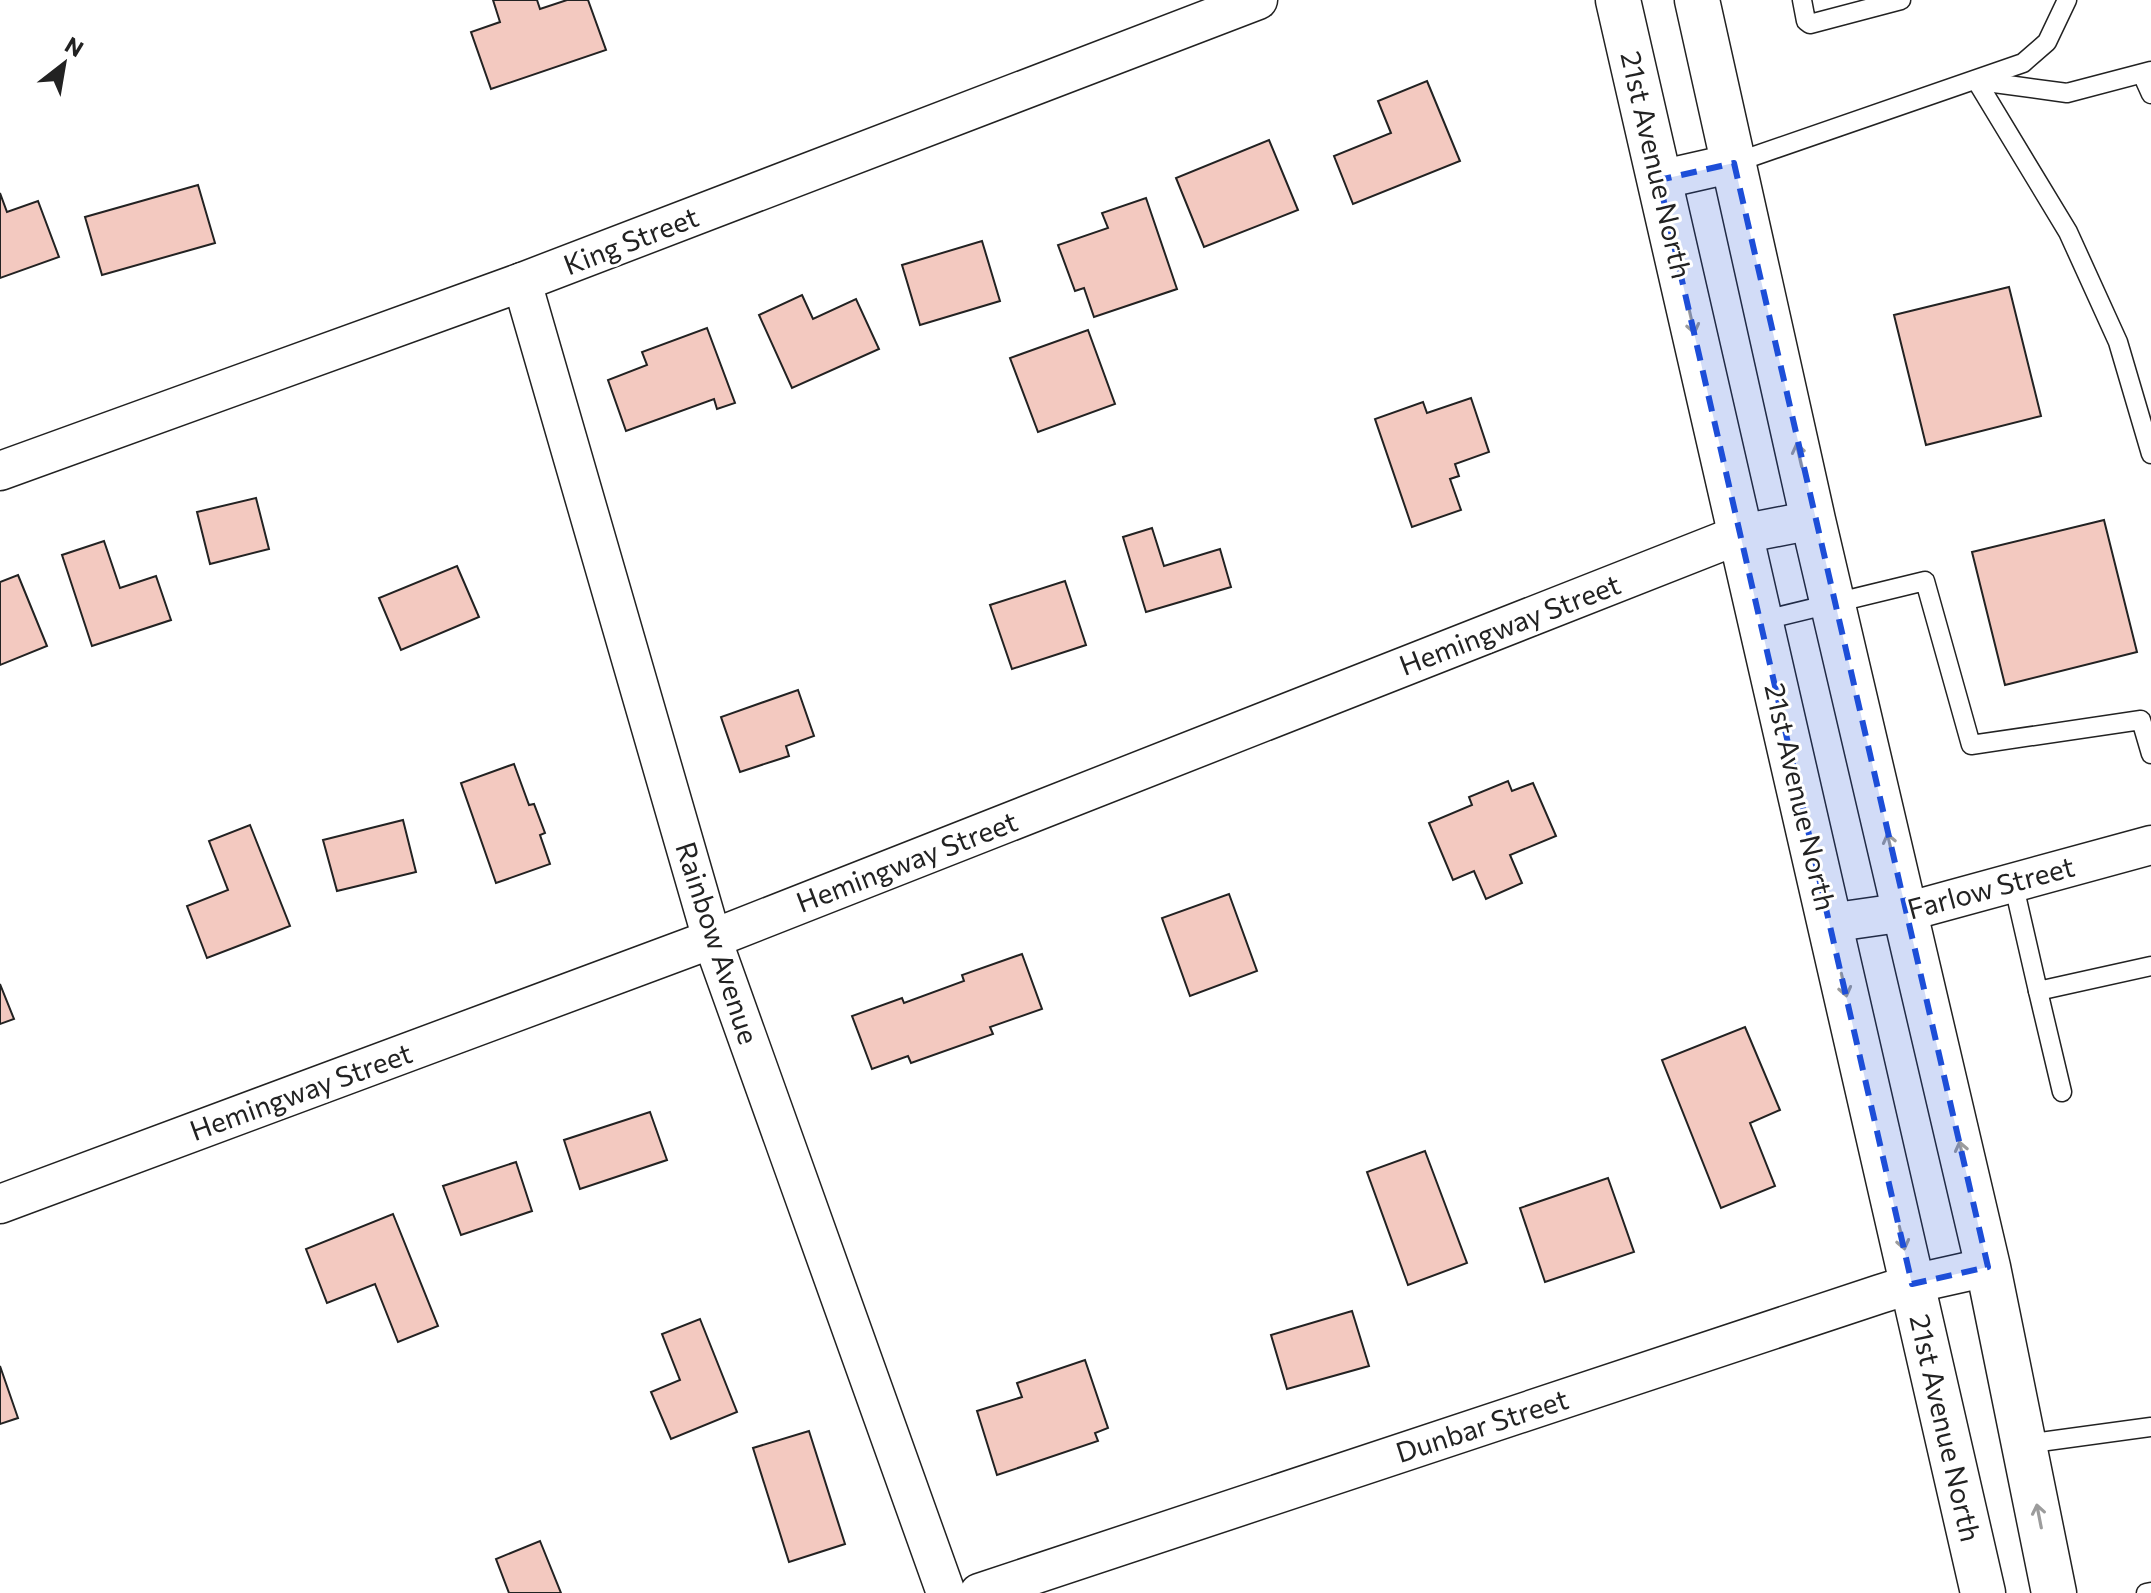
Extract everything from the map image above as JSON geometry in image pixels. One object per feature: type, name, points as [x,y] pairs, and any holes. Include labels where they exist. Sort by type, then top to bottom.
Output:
[{"type":"main road","name":"21st Avenue North","points":[[1618,0],[1983,1593]]},
{"type":"main road","points":[[1697,0],[1813,520],[1988,1267],[2054,1593]]},
{"type":"street","name":"King Street","points":[[0,471],[522,282],[1258,0]]},
{"type":"street","points":[[1659,180],[1734,163]]},
{"type":"street","name":"Rainbow Avenue","points":[[522,282],[712,939],[946,1593]]},
{"type":"street","name":"Hemingway Street","points":[[0,1204],[712,939],[1741,534],[1813,520]]},
{"type":"street","name":"Farlow Street","points":[[1829,923],[1906,912],[2151,845]]},
{"type":"street","name":"Dunbar Street","points":[[979,1593],[1912,1284],[1988,1267]]},
{"type":"lane","points":[[1802,0],[1806,21],[1810,24],[1901,0]]},
{"type":"lane","points":[[1734,163],[2023,63],[2047,42],[2067,0]]},
{"type":"lane","points":[[1976,80],[2067,93],[2147,72],[2151,94]]},
{"type":"lane","points":[[1976,80],[2068,232],[2118,342],[2151,454]]},
{"type":"lane","points":[[1760,621],[1925,581],[1971,745],[2141,720],[2151,754]]},
{"type":"lane","points":[[2013,882],[2062,1092]]},
{"type":"lane","points":[[2038,991],[2151,966]]},
{"type":"lane","points":[[2025,1444],[2151,1427]]},
{"type":"highlighted area","points":[[1734,163],[1988,1267],[1912,1284],[1659,180]]},
{"type":"building","points":[[493,0],[537,0],[540,9],[567,0],[588,0],[606,50],[491,89],[471,32],[500,22]]},
{"type":"building","points":[[1427,81],[1460,161],[1353,204],[1334,156],[1391,133],[1378,101]]},
{"type":"building","points":[[1269,140],[1298,210],[1204,247],[1176,178]]},
{"type":"building","points":[[198,185],[215,243],[102,275],[85,217]]},
{"type":"building","points":[[0,193],[7,212],[38,201],[59,257],[0,278]]},
{"type":"building","points":[[1146,198],[1177,289],[1094,317],[1084,288],[1075,291],[1058,245],[1108,228],[1102,213]]},
{"type":"building","points":[[982,241],[1000,301],[920,325],[902,265]]},
{"type":"building","points":[[2009,287],[2041,416],[1926,445],[1894,315]]},
{"type":"building","points":[[802,295],[813,319],[856,299],[879,349],[792,388],[759,315]]},
{"type":"building","points":[[707,328],[735,403],[717,409],[714,399],[626,431],[608,380],[647,365],[642,352]]},
{"type":"building","points":[[1088,330],[1115,404],[1038,432],[1010,358]]},
{"type":"building","points":[[1471,398],[1489,452],[1455,464],[1459,476],[1450,479],[1461,510],[1412,527],[1375,419],[1423,402],[1427,413]]},
{"type":"building","points":[[256,498],[269,549],[210,564],[197,512]]},
{"type":"building","points":[[2104,520],[2137,652],[2005,685],[1972,552]]},
{"type":"building","points":[[1152,528],[1164,566],[1220,549],[1231,587],[1146,612],[1123,537]]},
{"type":"building","points":[[104,541],[120,588],[156,576],[171,620],[92,646],[62,555]]},
{"type":"building","points":[[457,566],[479,617],[401,650],[379,598]]},
{"type":"building","points":[[18,575],[47,646],[0,665],[0,582]]},
{"type":"building","points":[[1065,581],[1086,645],[1012,669],[990,605]]},
{"type":"building","points":[[798,690],[814,736],[786,746],[789,756],[740,772],[721,717]]},
{"type":"building","points":[[514,764],[529,805],[534,804],[545,833],[540,835],[550,864],[496,883],[461,783]]},
{"type":"building","points":[[1508,781],[1512,791],[1533,783],[1556,836],[1510,855],[1522,883],[1486,899],[1474,871],[1453,880],[1429,823],[1472,805],[1469,797]]},
{"type":"building","points":[[403,820],[416,872],[337,891],[323,840]]},
{"type":"building","points":[[250,825],[290,926],[207,958],[187,906],[228,890],[209,841]]},
{"type":"building","points":[[1229,894],[1257,971],[1190,996],[1162,918]]},
{"type":"building","points":[[1022,954],[1042,1009],[990,1027],[993,1034],[911,1063],[908,1056],[872,1069],[852,1016],[902,998],[904,1003],[964,981],[962,975]]},
{"type":"building","points":[[0,984],[14,1019],[0,1024]]},
{"type":"building","points":[[1745,1027],[1780,1110],[1750,1123],[1775,1186],[1721,1208],[1662,1060]]},
{"type":"building","points":[[650,1112],[667,1160],[580,1189],[564,1140]]},
{"type":"building","points":[[1425,1151],[1467,1263],[1408,1285],[1367,1172]]},
{"type":"building","points":[[516,1162],[532,1211],[461,1235],[443,1186]]},
{"type":"building","points":[[1608,1178],[1634,1252],[1545,1282],[1520,1208]]},
{"type":"building","points":[[393,1214],[438,1326],[398,1342],[375,1284],[327,1303],[306,1249]]},
{"type":"building","points":[[1352,1311],[1369,1366],[1287,1389],[1271,1335]]},
{"type":"building","points":[[700,1319],[737,1412],[671,1439],[651,1392],[680,1380],[662,1334]]},
{"type":"building","points":[[1085,1360],[1108,1428],[1095,1433],[1098,1441],[997,1475],[977,1411],[1022,1397],[1017,1383]]},
{"type":"building","points":[[0,1366],[18,1418],[0,1424]]},
{"type":"building","points":[[809,1431],[845,1544],[789,1562],[753,1448]]},
{"type":"building","points":[[540,1541],[561,1593],[509,1593],[496,1559]]}]
